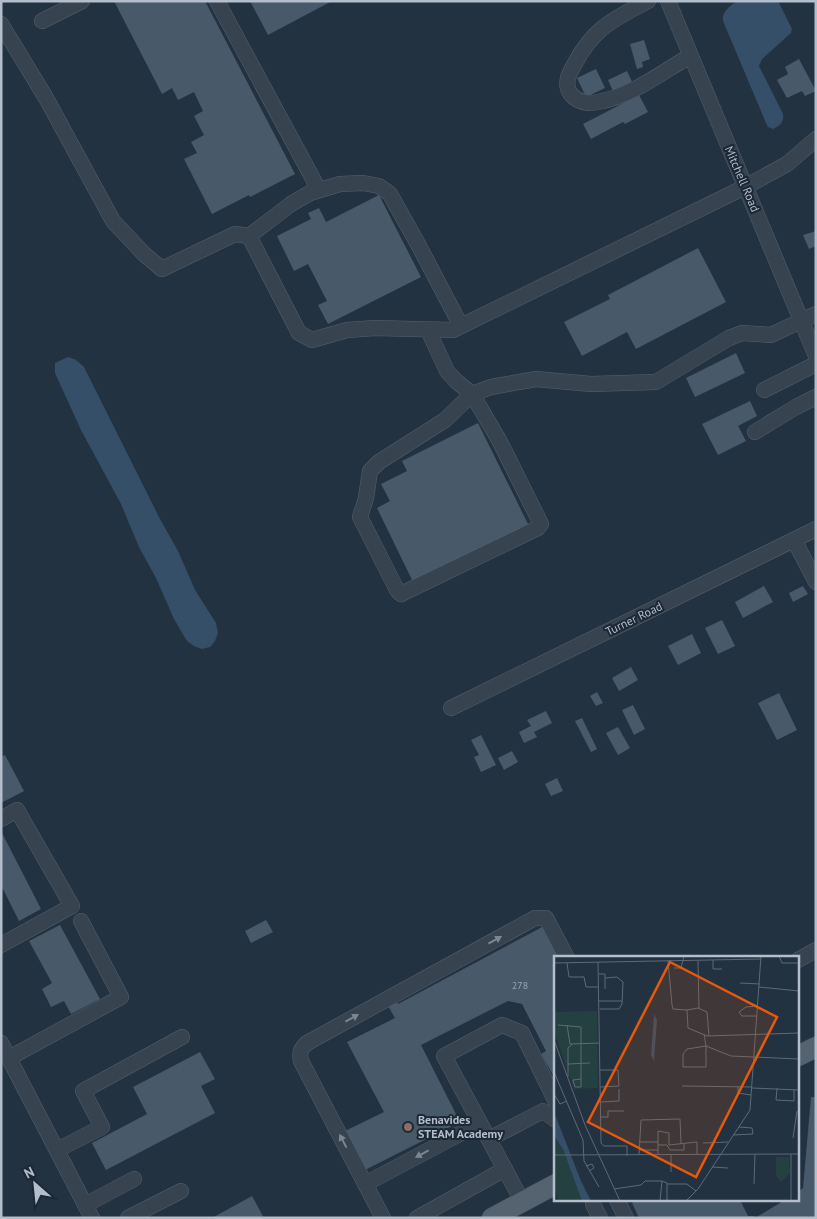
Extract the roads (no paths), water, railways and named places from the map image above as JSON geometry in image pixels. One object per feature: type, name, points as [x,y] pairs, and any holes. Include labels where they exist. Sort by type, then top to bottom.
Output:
[{"type":"main road","points":[[800,1055],[816,1047]]},
{"type":"main road","points":[[492,1218],[554,1185]]},
{"type":"street","points":[[42,21],[82,1]]},
{"type":"street","points":[[217,1],[319,190]]},
{"type":"street","points":[[648,1],[610,22],[590,39],[567,77],[568,89],[572,96],[580,101],[598,102],[647,83],[690,56]]},
{"type":"street","name":"Mitchell Road","points":[[668,1],[816,356]]},
{"type":"street","points":[[1,24],[46,98],[113,221],[144,254],[162,269],[235,234],[249,236],[291,204],[310,193],[340,184],[363,183],[379,186],[390,194],[461,326]]},
{"type":"street","points":[[249,236],[298,333],[312,340],[347,330],[375,328],[453,330],[745,187],[787,164],[816,139]]},
{"type":"street","points":[[428,330],[447,371],[472,394],[499,440],[541,522],[538,528],[401,594],[397,590],[360,517],[366,498],[370,471],[379,462],[445,420],[472,394],[491,387],[536,378],[591,384],[656,382],[728,338],[742,334],[771,335],[816,314]]},
{"type":"street","points":[[764,390],[816,364]]},
{"type":"street","points":[[756,432],[796,406],[816,397]]},
{"type":"street","name":"Turner Road","points":[[452,708],[816,529]]},
{"type":"street","points":[[794,540],[816,582]]},
{"type":"street","points":[[1,819],[18,810],[72,906],[1,945]]},
{"type":"street","points":[[383,1218],[301,1061],[299,1053],[302,1048],[535,918],[546,918],[566,956]]},
{"type":"street","points":[[9,1058],[121,997],[81,921]]},
{"type":"street","points":[[800,959],[816,950]]},
{"type":"street","points":[[489,1139],[551,1106],[522,1033],[502,1025],[444,1056],[522,1201]]},
{"type":"street","points":[[57,1150],[102,1127],[83,1091],[182,1037]]},
{"type":"street","points":[[1,1044],[89,1211],[134,1179]]},
{"type":"street","points":[[365,1184],[480,1123]]},
{"type":"street","points":[[417,1218],[505,1169]]},
{"type":"street","points":[[128,1218],[181,1191]]},
{"type":"street","points":[[617,1202],[626,1218]]},
{"type":"water","points":[[737,1],[778,1],[792,29],[791,33],[762,59],[759,66],[783,114],[781,123],[773,129],[768,127],[766,123],[723,21],[725,12]]},
{"type":"water","points":[[68,357],[76,360],[84,367],[178,551],[195,590],[216,623],[218,633],[210,647],[202,649],[187,641],[174,619],[156,578],[139,547],[121,504],[81,430],[55,373],[55,363]]},
{"type":"place","name":"Benavides STEAM Academy","points":[[408,1127]]}]
